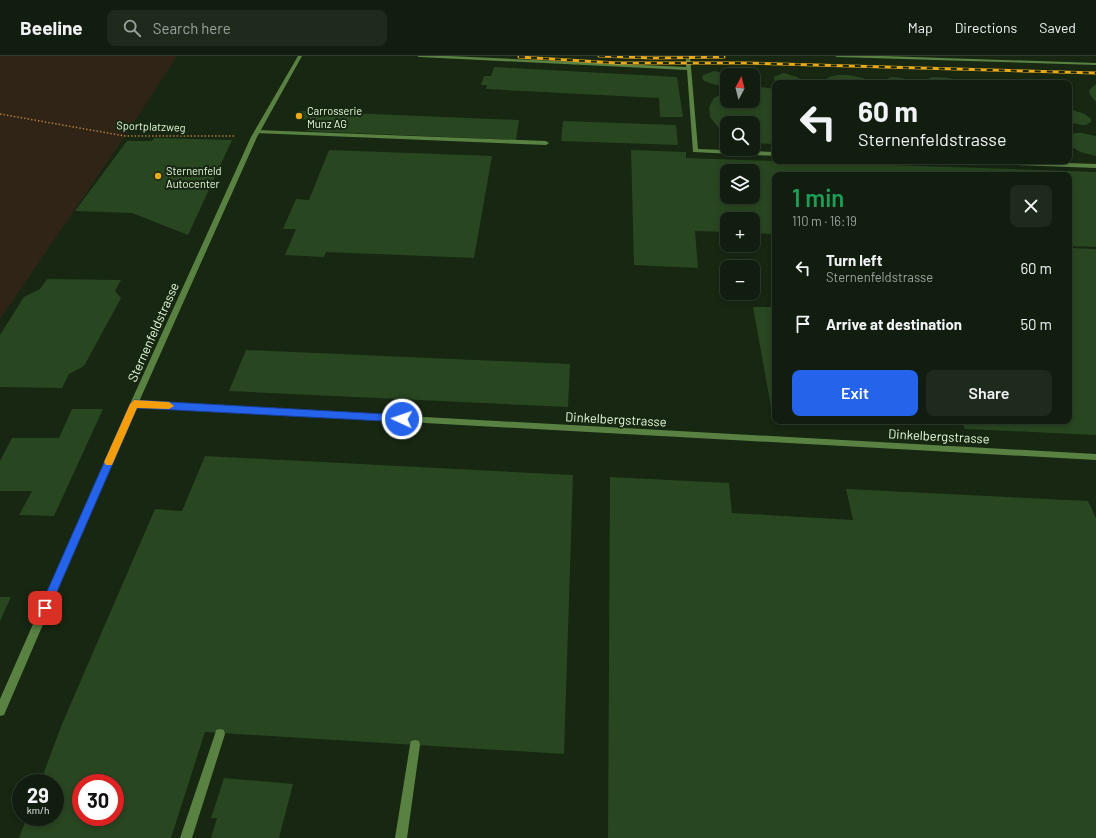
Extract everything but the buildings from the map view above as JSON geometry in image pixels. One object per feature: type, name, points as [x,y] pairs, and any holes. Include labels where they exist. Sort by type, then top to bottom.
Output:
[{"type":"street","name":"Sternenfeldstrasse","points":[[0,711],[134,404],[256,134],[300,56]]},
{"type":"street","points":[[419,56],[689,69]]},
{"type":"street","points":[[688,56],[695,151],[772,154]]},
{"type":"street","points":[[837,56],[1096,64]]},
{"type":"street","points":[[256,134],[546,143]]},
{"type":"street","points":[[1043,164],[1096,166]]},
{"type":"street","name":"Dinkelbergstrasse","points":[[134,404],[1096,457]]},
{"type":"street","points":[[186,838],[220,734]]},
{"type":"street","points":[[401,838],[415,745]]},
{"type":"path","name":"Sportplatzweg","points":[[0,114],[125,136],[256,134]]},
{"type":"shaded area","points":[[0,56],[177,56],[127,133],[0,319]]},
{"type":"railway","points":[[599,56],[654,58],[724,57]]},
{"type":"railway","points":[[519,57],[616,63],[746,63],[1096,73]]},
{"type":"slow traffic","points":[[109,462],[134,404],[169,406]]},
{"type":"place","name":"Carrosserie Munz AG","points":[[299,116]]},
{"type":"place","name":"Sternenfeld Autocenter","points":[[158,176]]},
{"type":"route","points":[[45,608],[134,404],[402,419]]}]
